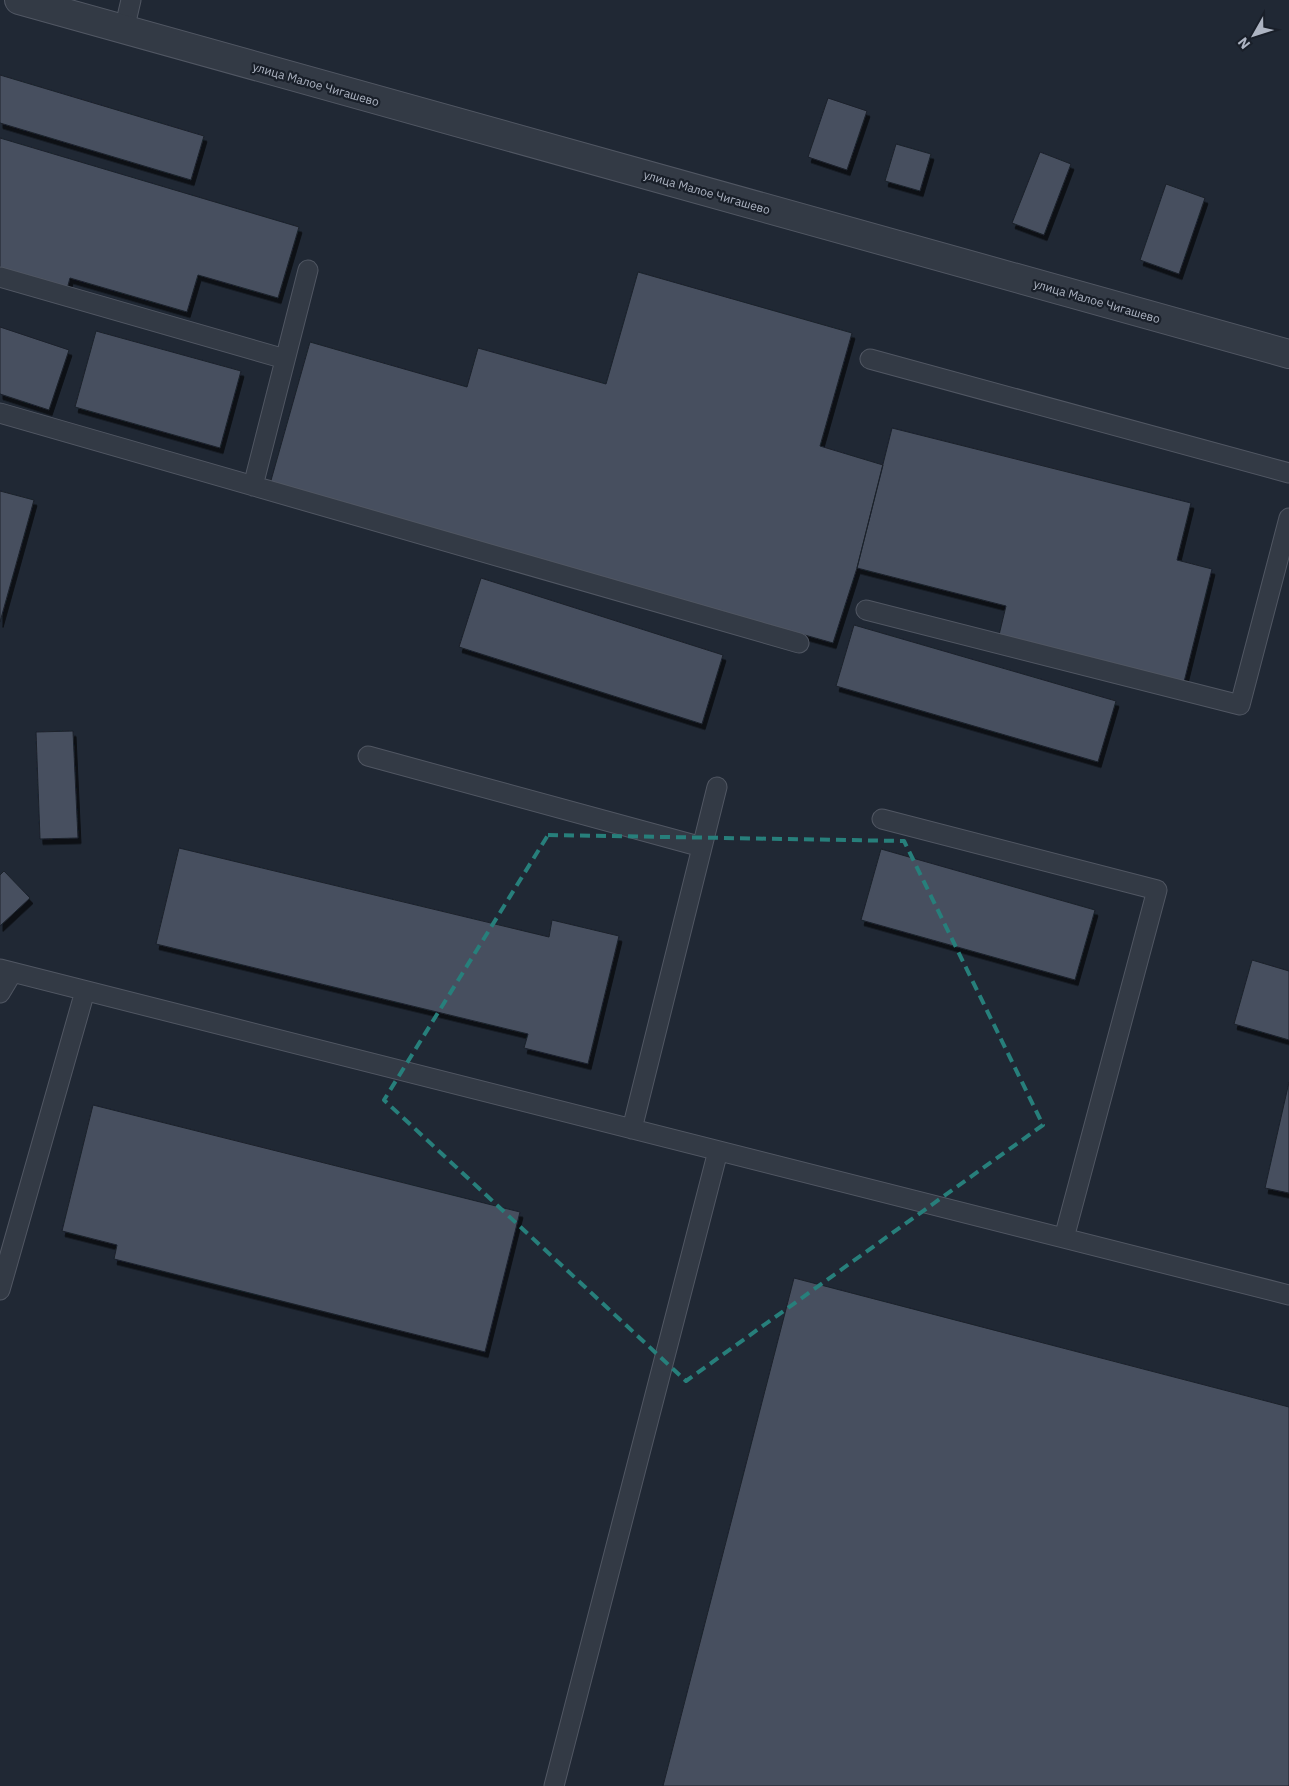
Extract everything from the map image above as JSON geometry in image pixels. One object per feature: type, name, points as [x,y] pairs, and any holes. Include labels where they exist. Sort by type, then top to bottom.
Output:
[{"type":"street","name":"улица Малое Чигашево","points":[[19,0],[1289,354]]},
{"type":"lane","points":[[124,30],[131,0]]},
{"type":"lane","points":[[253,486],[308,270]]},
{"type":"lane","points":[[0,277],[285,359]]},
{"type":"lane","points":[[870,360],[1289,474]]},
{"type":"lane","points":[[0,413],[799,643]]},
{"type":"lane","points":[[866,610],[1240,705],[1289,518]]},
{"type":"lane","points":[[368,756],[702,847]]},
{"type":"lane","points":[[632,1129],[717,787]]},
{"type":"lane","points":[[882,819],[1157,890],[1064,1238]]},
{"type":"lane","points":[[0,994],[6,971],[1289,1295]]},
{"type":"lane","points":[[0,1290],[85,991]]},
{"type":"lane","points":[[554,1786],[718,1151]]},
{"type":"highlighted area","points":[[548,835],[904,841],[1043,1125],[686,1381],[384,1100]]},
{"type":"building","points":[[0,75],[204,136],[191,180],[0,123]]},
{"type":"building","points":[[828,98],[867,111],[847,170],[808,157]]},
{"type":"building","points":[[0,138],[299,227],[278,298],[198,275],[187,312],[70,278],[67,289],[0,270]]},
{"type":"building","points":[[896,144],[931,154],[920,191],[885,181]]},
{"type":"building","points":[[1040,152],[1071,164],[1044,235],[1012,223]]},
{"type":"building","points":[[1166,184],[1205,198],[1179,274],[1140,260]]},
{"type":"building","points":[[638,272],[852,333],[820,446],[883,465],[857,568],[833,643],[270,484],[310,342],[467,387],[478,348],[606,384]]},
{"type":"building","points":[[0,327],[69,350],[49,410],[0,394]]},
{"type":"building","points":[[96,331],[241,371],[220,448],[75,407]]},
{"type":"building","points":[[892,428],[1191,503],[1177,560],[1212,569],[1184,682],[999,635],[1006,606],[857,568]]},
{"type":"building","points":[[0,491],[34,500],[0,622]]},
{"type":"building","points":[[481,578],[723,655],[702,724],[459,647]]},
{"type":"building","points":[[854,625],[1116,701],[1098,762],[836,686]]},
{"type":"building","points":[[73,731],[78,838],[40,839],[36,732]]},
{"type":"building","points":[[179,848],[549,937],[552,920],[619,936],[588,1064],[524,1048],[528,1034],[156,944]]},
{"type":"building","points":[[881,849],[1095,910],[1075,980],[861,920]]},
{"type":"building","points":[[4,871],[30,898],[0,926],[0,875]]},
{"type":"building","points":[[1252,960],[1289,971],[1289,1040],[1234,1024]]},
{"type":"building","points":[[1289,1082],[1289,1193],[1265,1188]]},
{"type":"building","points":[[93,1105],[520,1212],[485,1352],[114,1259],[117,1245],[62,1231]]},
{"type":"building","points":[[794,1278],[1289,1407],[1289,1786],[663,1786]]}]
